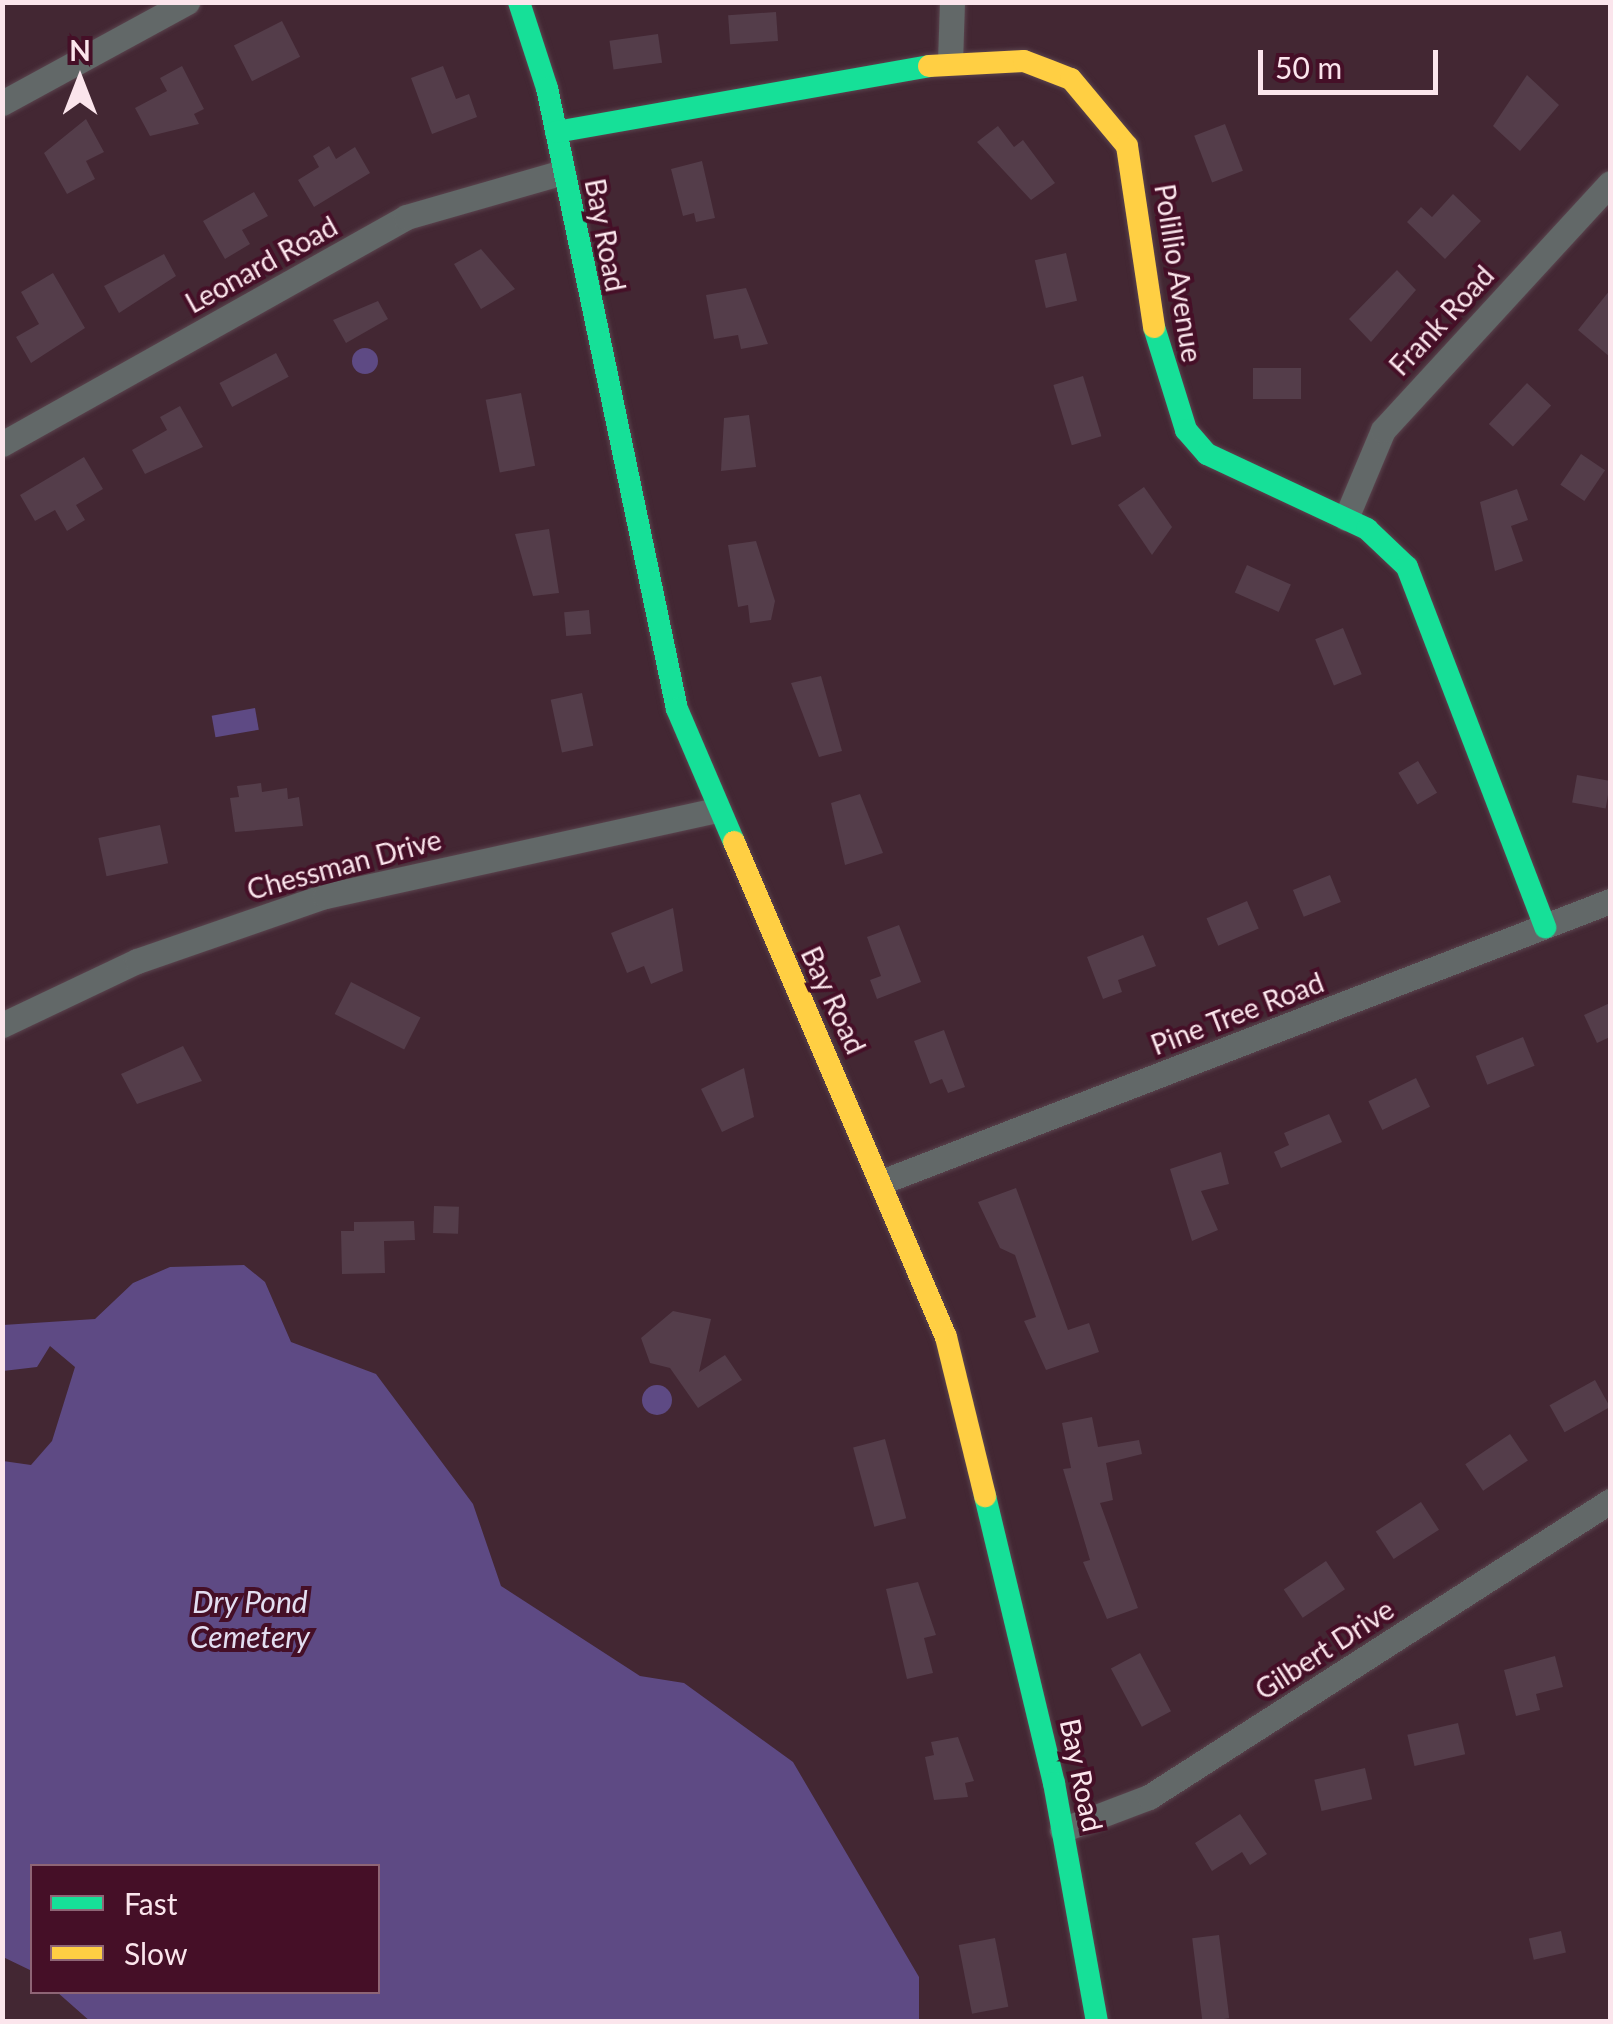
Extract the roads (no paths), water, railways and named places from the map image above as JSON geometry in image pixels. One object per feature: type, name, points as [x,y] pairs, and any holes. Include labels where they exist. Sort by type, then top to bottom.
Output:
[{"type":"main road","name":"Bay Road","points":[[519,2],[556,132],[652,621],[716,810],[884,1181],[946,1338],[1062,1830],[1097,2022]]},
{"type":"main road","name":"Polillio Avenue","points":[[556,132],[950,62],[1048,68],[1106,112],[1131,162],[1156,342],[1186,430],[1219,461],[1346,518],[1396,553],[1424,594],[1545,926]]},
{"type":"street","points":[[2,104],[187,2]]},
{"type":"street","points":[[950,62],[952,2]]},
{"type":"street","name":"Leonard Road","points":[[2,444],[406,217],[563,172]]},
{"type":"street","name":"Frank Road","points":[[1346,518],[1384,430],[1610,183]]},
{"type":"street","name":"Chessman Drive","points":[[2,1025],[137,961],[325,896],[716,810]]},
{"type":"street","name":"Pine Tree Road","points":[[884,1181],[1610,901]]},
{"type":"street","name":"Gilbert Drive","points":[[1062,1830],[1149,1797],[1610,1501]]},
{"type":"water","points":[[365,348],[374,352],[378,361],[374,370],[365,374],[356,370],[352,361],[356,352]]},
{"type":"water","points":[[255,708],[259,730],[215,737],[212,716]]},
{"type":"water","name":"Dry Pond Cemetery","points":[[244,1265],[265,1282],[291,1342],[376,1374],[473,1504],[501,1586],[640,1676],[684,1683],[793,1762],[919,1977],[919,2021],[91,2022],[59,1994],[380,1994],[380,1864],[30,1864],[30,1970],[3,1957],[3,1461],[31,1465],[52,1441],[75,1367],[50,1346],[37,1367],[3,1371],[3,1325],[95,1319],[133,1283],[170,1267]]},
{"type":"water","points":[[657,1385],[668,1389],[672,1400],[668,1411],[657,1415],[646,1411],[642,1400],[646,1389]]}]
